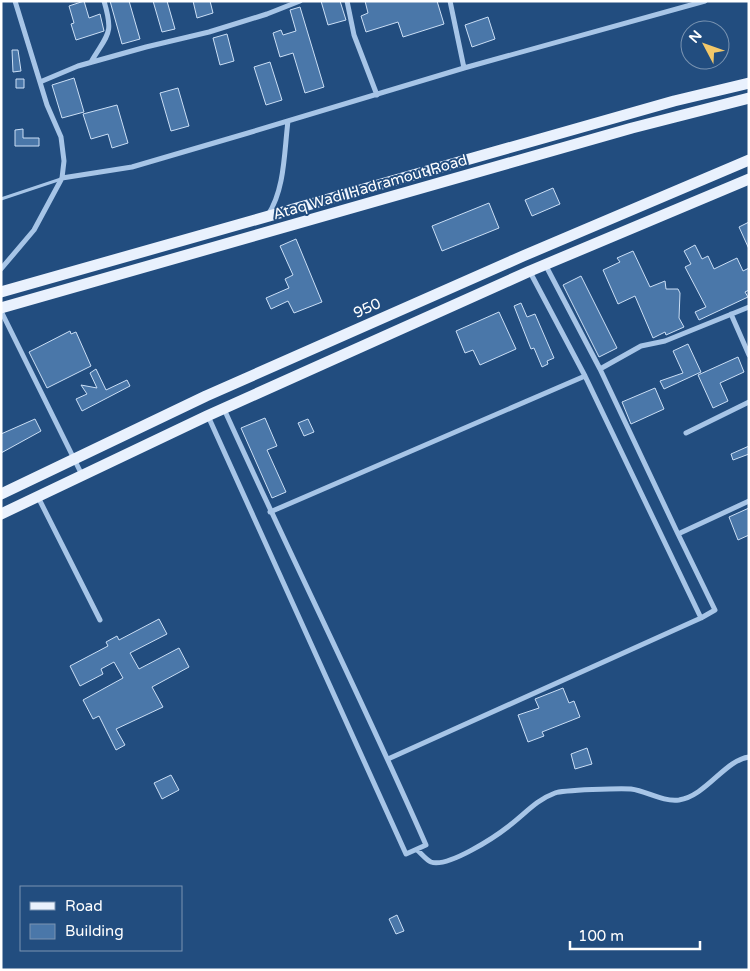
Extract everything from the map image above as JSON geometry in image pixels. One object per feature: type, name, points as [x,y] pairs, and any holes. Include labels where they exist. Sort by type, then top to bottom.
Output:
[{"type":"main road","name":"Ataq Wadi Hadramout Road","points":[[1,292],[674,100],[749,83]]},
{"type":"main road","name":"Ataq Wadi Hadramout Road","points":[[1,309],[632,128],[749,98]]},
{"type":"main road","name":"950","points":[[1,494],[206,396],[523,256],[749,160]]},
{"type":"main road","points":[[1,514],[207,416],[530,271],[546,266],[749,179]]},
{"type":"main road","points":[[672,192],[678,209]]},
{"type":"street","points":[[1,269],[34,230],[62,178],[64,161],[61,137],[40,82],[16,1]]},
{"type":"street","points":[[91,62],[109,33],[109,20],[104,1]]},
{"type":"street","points":[[40,82],[91,62],[146,46],[209,32],[267,14],[300,1]]},
{"type":"street","points":[[347,1],[354,35],[377,94]]},
{"type":"street","points":[[450,1],[464,68]]},
{"type":"street","points":[[62,178],[132,167],[464,68],[705,1]]},
{"type":"street","points":[[267,217],[275,201],[280,184],[288,121]]},
{"type":"street","points":[[388,759],[715,610],[600,369],[546,266]]},
{"type":"street","points":[[530,271],[585,376],[701,618]]},
{"type":"street","points":[[600,369],[642,346],[665,341],[749,307]]},
{"type":"street","points":[[1,309],[82,475]]},
{"type":"street","points":[[731,314],[749,355]]},
{"type":"street","points":[[270,512],[585,376]]},
{"type":"street","points":[[686,433],[749,402]]},
{"type":"street","points":[[207,416],[406,854],[417,850],[426,845],[388,759],[270,512],[224,409]]},
{"type":"street","points":[[38,496],[100,620]]},
{"type":"street","points":[[678,534],[749,501]]},
{"type":"street","points":[[417,850],[431,862],[444,862],[462,856],[508,827],[537,801],[557,792],[631,789],[657,798],[678,800],[699,792],[739,759],[749,757]]},
{"type":"lane","points":[[1,199],[62,178]]},
{"type":"building","points":[[84,1],[89,18],[100,14],[104,31],[76,40],[71,24],[74,23],[69,6]]},
{"type":"building","points":[[110,1],[129,1],[140,39],[122,44]]},
{"type":"building","points":[[153,1],[167,1],[175,29],[162,32]]},
{"type":"building","points":[[193,1],[210,1],[213,13],[197,18]]},
{"type":"building","points":[[321,1],[340,1],[346,20],[328,25]]},
{"type":"building","points":[[365,1],[437,1],[444,24],[403,37],[398,22],[366,32],[361,16],[368,13]]},
{"type":"building","points":[[300,7],[324,87],[305,93],[293,53],[280,57],[273,33],[281,30],[283,35],[296,31],[290,10]]},
{"type":"building","points":[[488,17],[495,39],[472,47],[465,25]]},
{"type":"building","points":[[227,34],[234,61],[220,65],[213,38]]},
{"type":"building","points":[[12,50],[18,50],[21,71],[13,72]]},
{"type":"building","points":[[270,62],[282,100],[266,105],[254,67]]},
{"type":"building","points":[[74,78],[84,112],[62,118],[52,85]]},
{"type":"building","points":[[16,79],[24,79],[24,88],[16,88]]},
{"type":"building","points":[[178,88],[189,126],[171,131],[160,93]]},
{"type":"building","points":[[117,105],[128,143],[112,148],[108,134],[91,139],[83,114]]},
{"type":"building","points":[[23,129],[23,138],[39,138],[39,146],[15,146],[15,130]]},
{"type":"building","points":[[553,188],[560,204],[532,216],[525,200]]},
{"type":"building","points":[[489,203],[499,228],[442,251],[432,226]]},
{"type":"building","points":[[749,222],[749,249],[739,227]]},
{"type":"building","points":[[296,239],[322,302],[294,313],[288,301],[271,309],[266,298],[289,288],[285,279],[293,275],[280,246]]},
{"type":"building","points":[[695,245],[702,259],[708,256],[714,269],[737,258],[743,271],[749,268],[749,290],[745,292],[748,297],[699,320],[695,312],[706,307],[685,267],[691,264],[684,251]]},
{"type":"building","points":[[633,251],[650,287],[665,281],[666,289],[678,289],[680,293],[679,318],[684,327],[666,335],[665,332],[653,338],[635,296],[618,304],[603,270],[620,262],[617,258]]},
{"type":"building","points":[[581,276],[617,348],[599,357],[563,285]]},
{"type":"building","points":[[521,303],[527,317],[535,314],[554,358],[547,361],[548,364],[542,367],[534,348],[531,349],[514,306]]},
{"type":"building","points":[[499,312],[516,349],[480,365],[473,350],[465,353],[456,331]]},
{"type":"building","points":[[70,331],[71,334],[76,332],[91,366],[47,388],[29,352]]},
{"type":"building","points":[[688,344],[701,372],[664,389],[660,381],[683,373],[673,351]]},
{"type":"building","points":[[738,357],[744,372],[720,383],[728,401],[713,408],[698,375]]},
{"type":"building","points":[[96,369],[106,390],[127,380],[130,386],[82,411],[76,399],[87,394],[81,385],[97,388],[90,373]]},
{"type":"building","points":[[655,388],[664,409],[631,424],[622,402]]},
{"type":"building","points":[[265,418],[277,446],[267,450],[286,492],[272,498],[241,428]]},
{"type":"building","points":[[35,419],[41,431],[1,453],[1,434]]},
{"type":"building","points":[[308,419],[314,432],[304,436],[298,423]]},
{"type":"building","points":[[749,446],[749,454],[733,460],[731,454]]},
{"type":"building","points":[[749,508],[749,535],[738,540],[729,517]]},
{"type":"building","points":[[159,619],[167,634],[130,653],[139,669],[179,648],[189,667],[152,687],[163,707],[116,729],[125,745],[116,750],[99,716],[93,719],[83,700],[123,678],[114,662],[101,669],[103,674],[80,686],[70,666],[108,646],[106,642],[117,636],[119,640]]},
{"type":"building","points":[[563,688],[569,703],[574,701],[580,717],[542,732],[544,736],[528,742],[518,715],[539,708],[535,699]]},
{"type":"building","points":[[587,748],[592,764],[575,769],[571,754]]},
{"type":"building","points":[[171,775],[179,790],[162,799],[154,783]]},
{"type":"building","points":[[397,915],[404,931],[396,934],[389,919]]}]
